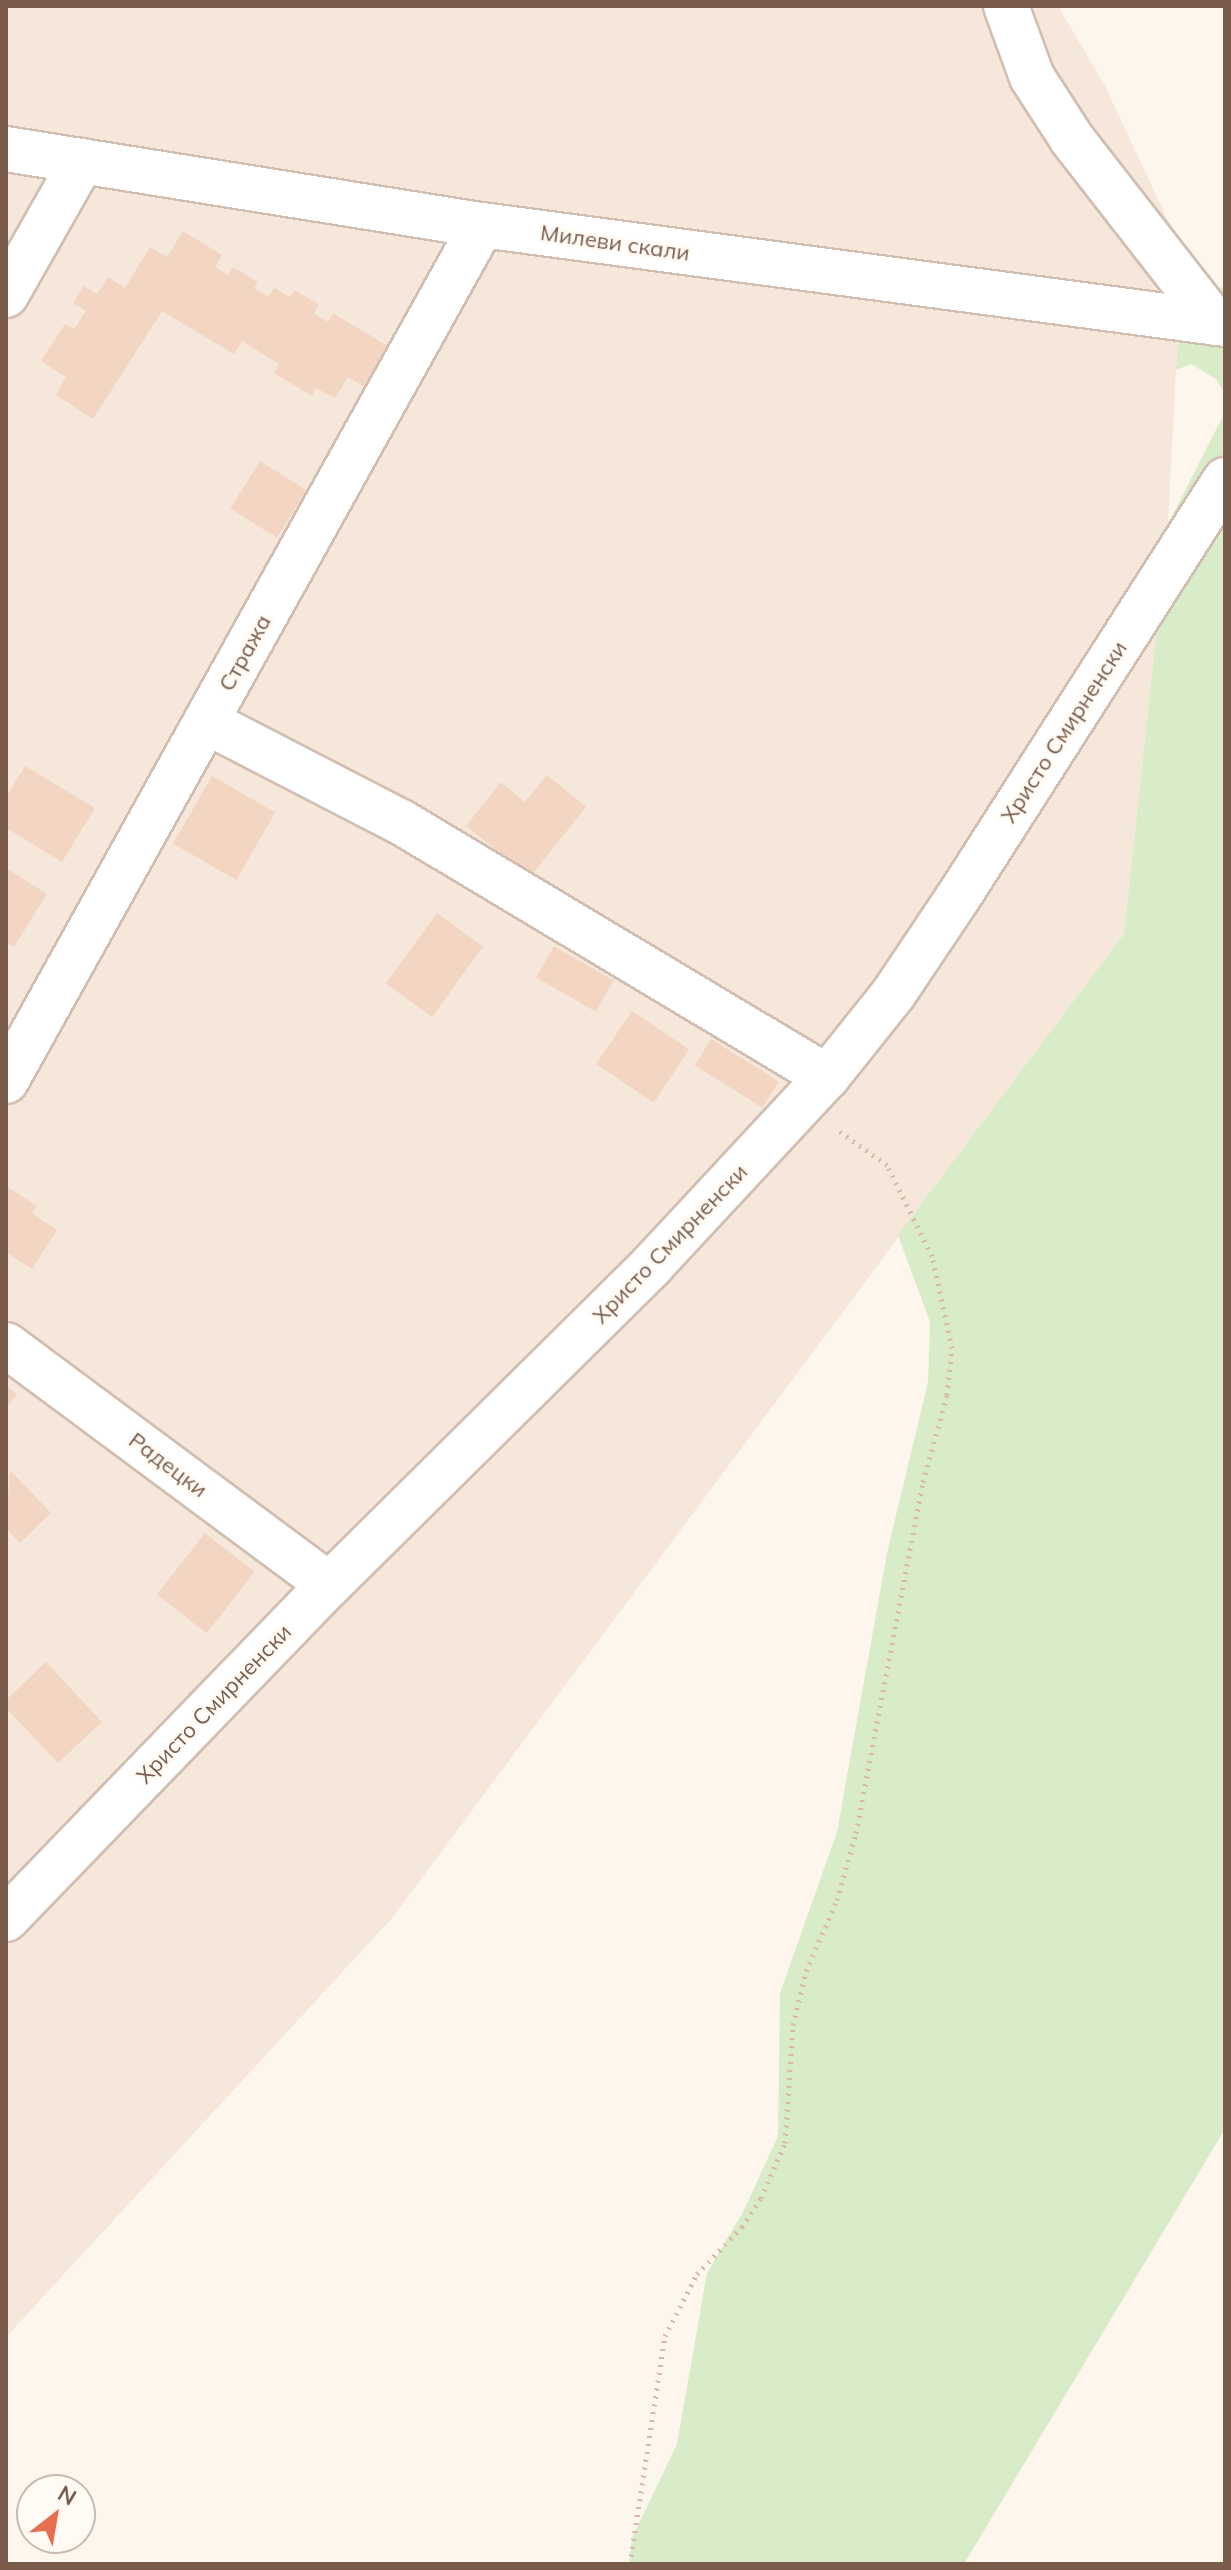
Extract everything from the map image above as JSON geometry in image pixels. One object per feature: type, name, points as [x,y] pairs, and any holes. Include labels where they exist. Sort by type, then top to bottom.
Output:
[{"type":"street","points":[[1006,6],[1032,77],[1072,139],[1220,324]]},
{"type":"street","name":"Милеви скали","points":[[6,149],[482,225],[1220,324]]},
{"type":"street","points":[[6,295],[82,161]]},
{"type":"street","name":"Стража","points":[[6,1081],[482,225]]},
{"type":"street","name":"Христо Смирненски","points":[[6,1919],[329,1585],[497,1423],[814,1092],[894,993],[1225,480]]},
{"type":"street","points":[[207,722],[401,822],[814,1092]]},
{"type":"street","name":"Радецки","points":[[6,1345],[329,1585]]},
{"type":"path","points":[[630,2564],[665,2336],[697,2274],[742,2227],[761,2198],[785,2143],[793,2025],[806,1971],[837,1900],[856,1833],[923,1482],[947,1395],[952,1348],[946,1307],[932,1256],[887,1165],[814,1092]]},
{"type":"shaded area","points":[[6,6],[1058,6],[1105,86],[1189,265],[1176,370],[1168,524],[1124,934],[392,1918],[6,2337]]},
{"type":"green space","points":[[1225,287],[1225,394],[1216,379],[1191,364],[1176,370],[1184,292]]},
{"type":"green space","points":[[1225,412],[1225,2129],[964,2564],[629,2564],[632,2538],[677,2444],[707,2273],[743,2212],[778,2136],[780,1993],[837,1832],[887,1553],[928,1382],[930,1322],[898,1235],[1124,934],[1168,524]]},
{"type":"building","points":[[183,231],[222,255],[215,267],[228,275],[233,267],[258,282],[254,288],[268,297],[274,288],[290,297],[294,290],[319,304],[314,314],[328,322],[333,313],[388,346],[364,387],[348,377],[335,398],[316,388],[312,396],[274,373],[279,364],[242,341],[234,354],[162,311],[93,419],[56,395],[66,377],[41,361],[65,324],[74,329],[86,311],[73,303],[84,286],[97,294],[108,277],[125,288],[150,247],[167,257]]},
{"type":"building","points":[[260,461],[307,490],[277,538],[230,508]]},
{"type":"building","points":[[25,766],[95,808],[62,862],[6,828],[6,797]]},
{"type":"building","points":[[547,775],[586,807],[530,877],[466,826],[501,782],[525,802]]},
{"type":"building","points":[[212,776],[275,812],[236,880],[173,844]]},
{"type":"building","points":[[6,868],[47,894],[14,947],[6,942]]},
{"type":"building","points":[[437,913],[483,947],[432,1017],[386,983]]},
{"type":"building","points":[[554,946],[614,980],[596,1012],[536,977]]},
{"type":"building","points":[[632,1011],[689,1050],[653,1103],[596,1064]]},
{"type":"building","points":[[711,1039],[779,1081],[762,1108],[695,1065]]},
{"type":"building","points":[[6,1186],[37,1206],[32,1213],[57,1230],[32,1269],[6,1252]]},
{"type":"building","points":[[6,1386],[17,1394],[6,1408]]},
{"type":"building","points":[[10,1470],[51,1513],[20,1543],[6,1528]]},
{"type":"building","points":[[205,1533],[255,1572],[207,1633],[157,1594]]},
{"type":"building","points":[[46,1662],[102,1722],[58,1763],[6,1708],[6,1700]]}]
